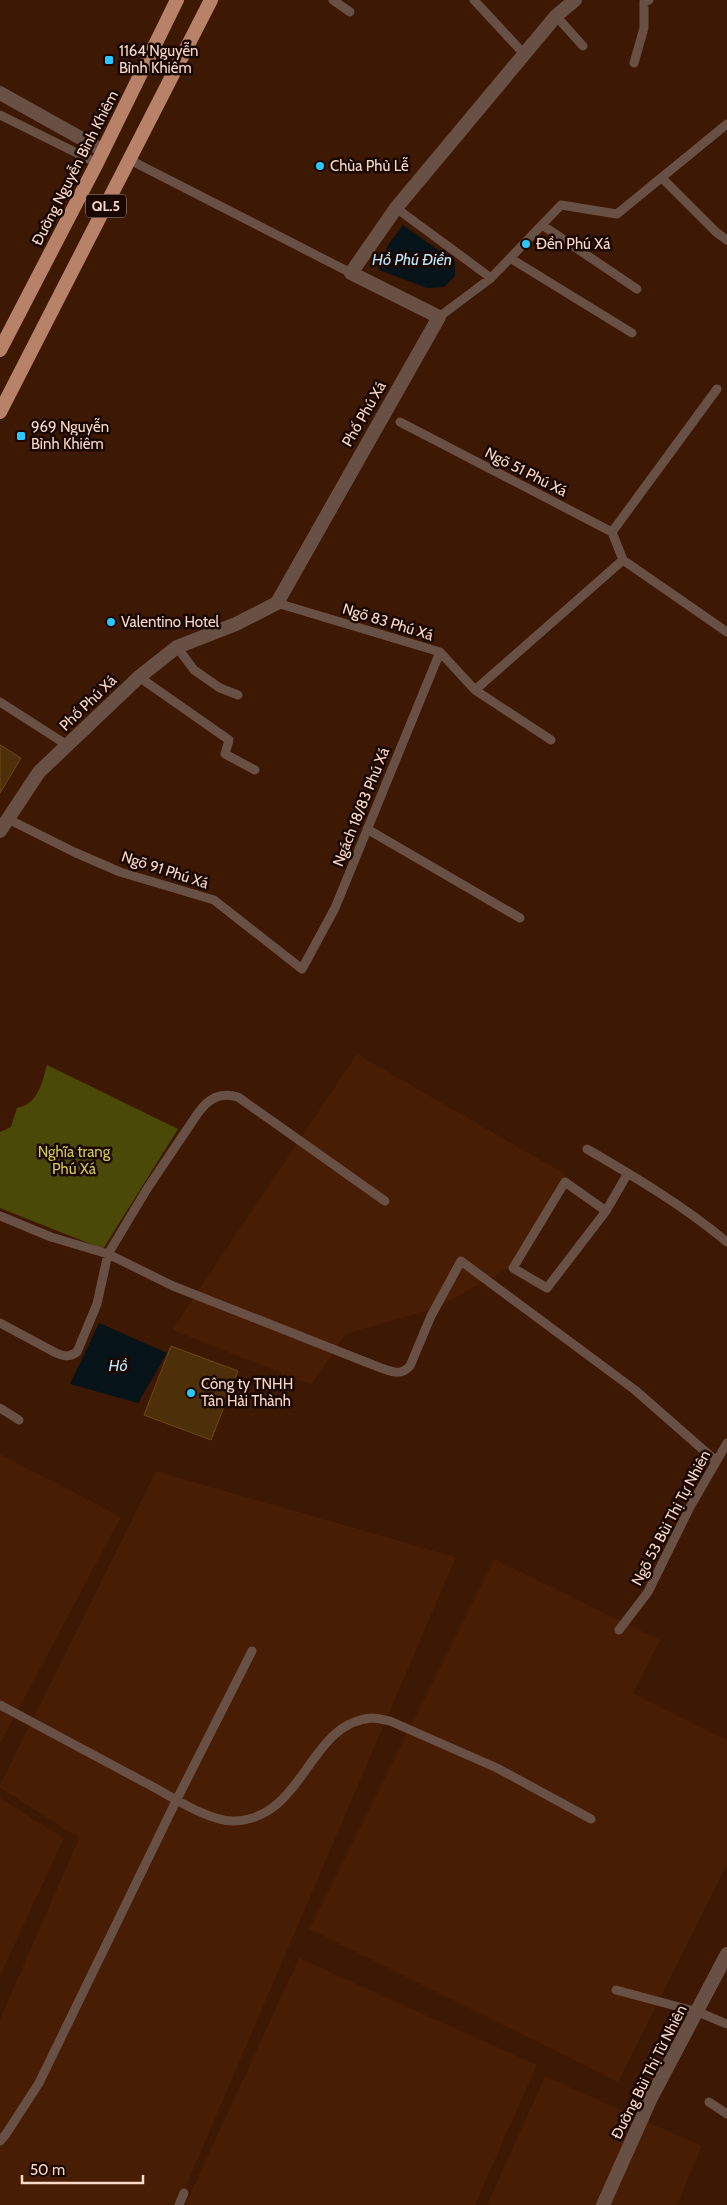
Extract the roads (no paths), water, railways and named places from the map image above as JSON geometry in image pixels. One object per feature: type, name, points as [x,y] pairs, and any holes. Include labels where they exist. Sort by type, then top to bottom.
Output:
[{"type":"highway","name":"Đường Nguyễn Bình Khiêm","points":[[0,350],[97,163],[177,0]]},
{"type":"highway","name":"QL.5","points":[[0,412],[211,0]]},
{"type":"street","points":[[439,317],[350,273],[396,208],[556,16],[575,0]]},
{"type":"street","points":[[0,94],[102,150]]},
{"type":"street","name":"Phố Phú Xá","points":[[0,831],[39,772],[139,677],[178,647],[236,624],[277,603],[439,317]]},
{"type":"street","name":"Đường Bùi Thị Từ Nhiên","points":[[603,2205],[651,2098],[727,1954]]},
{"type":"lane","points":[[332,0],[350,12]]},
{"type":"lane","points":[[474,0],[524,54]]},
{"type":"lane","points":[[634,63],[644,28],[644,2],[649,0]]},
{"type":"lane","points":[[556,16],[583,46]]},
{"type":"lane","points":[[0,115],[97,163]]},
{"type":"lane","points":[[439,317],[491,278],[561,205],[617,214],[727,124]]},
{"type":"lane","points":[[130,160],[350,273]]},
{"type":"lane","points":[[662,178],[716,232],[727,240]]},
{"type":"lane","points":[[396,208],[491,278]]},
{"type":"lane","points":[[542,225],[637,289]]},
{"type":"lane","points":[[510,258],[632,333]]},
{"type":"lane","points":[[717,389],[612,532],[623,560],[727,632]]},
{"type":"lane","name":"Ngõ 51 Phú Xá","points":[[400,422],[612,532]]},
{"type":"lane","points":[[475,690],[623,560]]},
{"type":"lane","name":"Ngõ 83 Phú Xá","points":[[277,603],[440,652],[475,690],[551,740]]},
{"type":"lane","points":[[178,647],[194,670],[220,688],[238,695]]},
{"type":"lane","name":"Ngách 18/83 Phú Xá","points":[[302,969],[335,908],[440,652]]},
{"type":"lane","points":[[139,677],[230,740],[225,754],[255,770]]},
{"type":"lane","points":[[0,702],[67,745]]},
{"type":"lane","name":"Ngõ 91 Phú Xá","points":[[8,819],[74,852],[120,872],[214,900],[302,969]]},
{"type":"lane","points":[[367,829],[520,918]]},
{"type":"lane","points":[[0,1323],[56,1354],[65,1357],[72,1356],[78,1352],[97,1304],[108,1254],[147,1189],[198,1113],[205,1103],[216,1096],[227,1094],[238,1097],[386,1201]]},
{"type":"lane","points":[[587,1149],[628,1173],[710,1228],[727,1242]]},
{"type":"lane","points":[[606,1211],[566,1182],[513,1268],[547,1288],[606,1211],[628,1173]]},
{"type":"lane","points":[[0,1216],[51,1237],[108,1254],[172,1286],[381,1368],[399,1373],[406,1371],[410,1366],[431,1316],[461,1261],[635,1390],[716,1461]]},
{"type":"lane","points":[[0,1408],[19,1420]]},
{"type":"lane","name":"Ngõ 53 Bùi Thị Tự Nhiên","points":[[619,1630],[648,1592],[690,1507],[727,1443]]},
{"type":"lane","points":[[0,2141],[39,2083],[177,1799],[252,1651]]},
{"type":"lane","points":[[0,1705],[177,1799],[210,1815],[233,1821],[257,1817],[283,1800],[336,1732],[352,1723],[371,1718],[390,1721],[497,1768],[592,1819]]},
{"type":"lane","points":[[616,1990],[698,2012],[727,2024]]},
{"type":"lane","points":[[709,2102],[727,2114]]},
{"type":"lane","points":[[179,2205],[184,2193]]},
{"type":"water","name":"Hồ Phú Điền","points":[[403,225],[455,262],[455,276],[444,287],[427,288],[379,270],[388,245]]},
{"type":"water","name":"Hồ","points":[[99,1323],[167,1353],[138,1403],[70,1384]]},
{"type":"place","name":"1164 Nguyễn Bỉnh Khiêm","points":[[109,60]]},
{"type":"place","name":"Chùa Phủ Lễ","points":[[320,166]]},
{"type":"place","name":"Đền Phú Xá","points":[[526,244]]},
{"type":"place","name":"969 Nguyễn Bỉnh Khiêm","points":[[21,436]]},
{"type":"place","name":"Valentino Hotel","points":[[111,622]]},
{"type":"place","name":"Công ty TNHH Tân Hải Thành","points":[[191,1393]]},
{"type":"park label","name":"Nghĩa trang Phú Xá","points":[[74,1160]]}]
